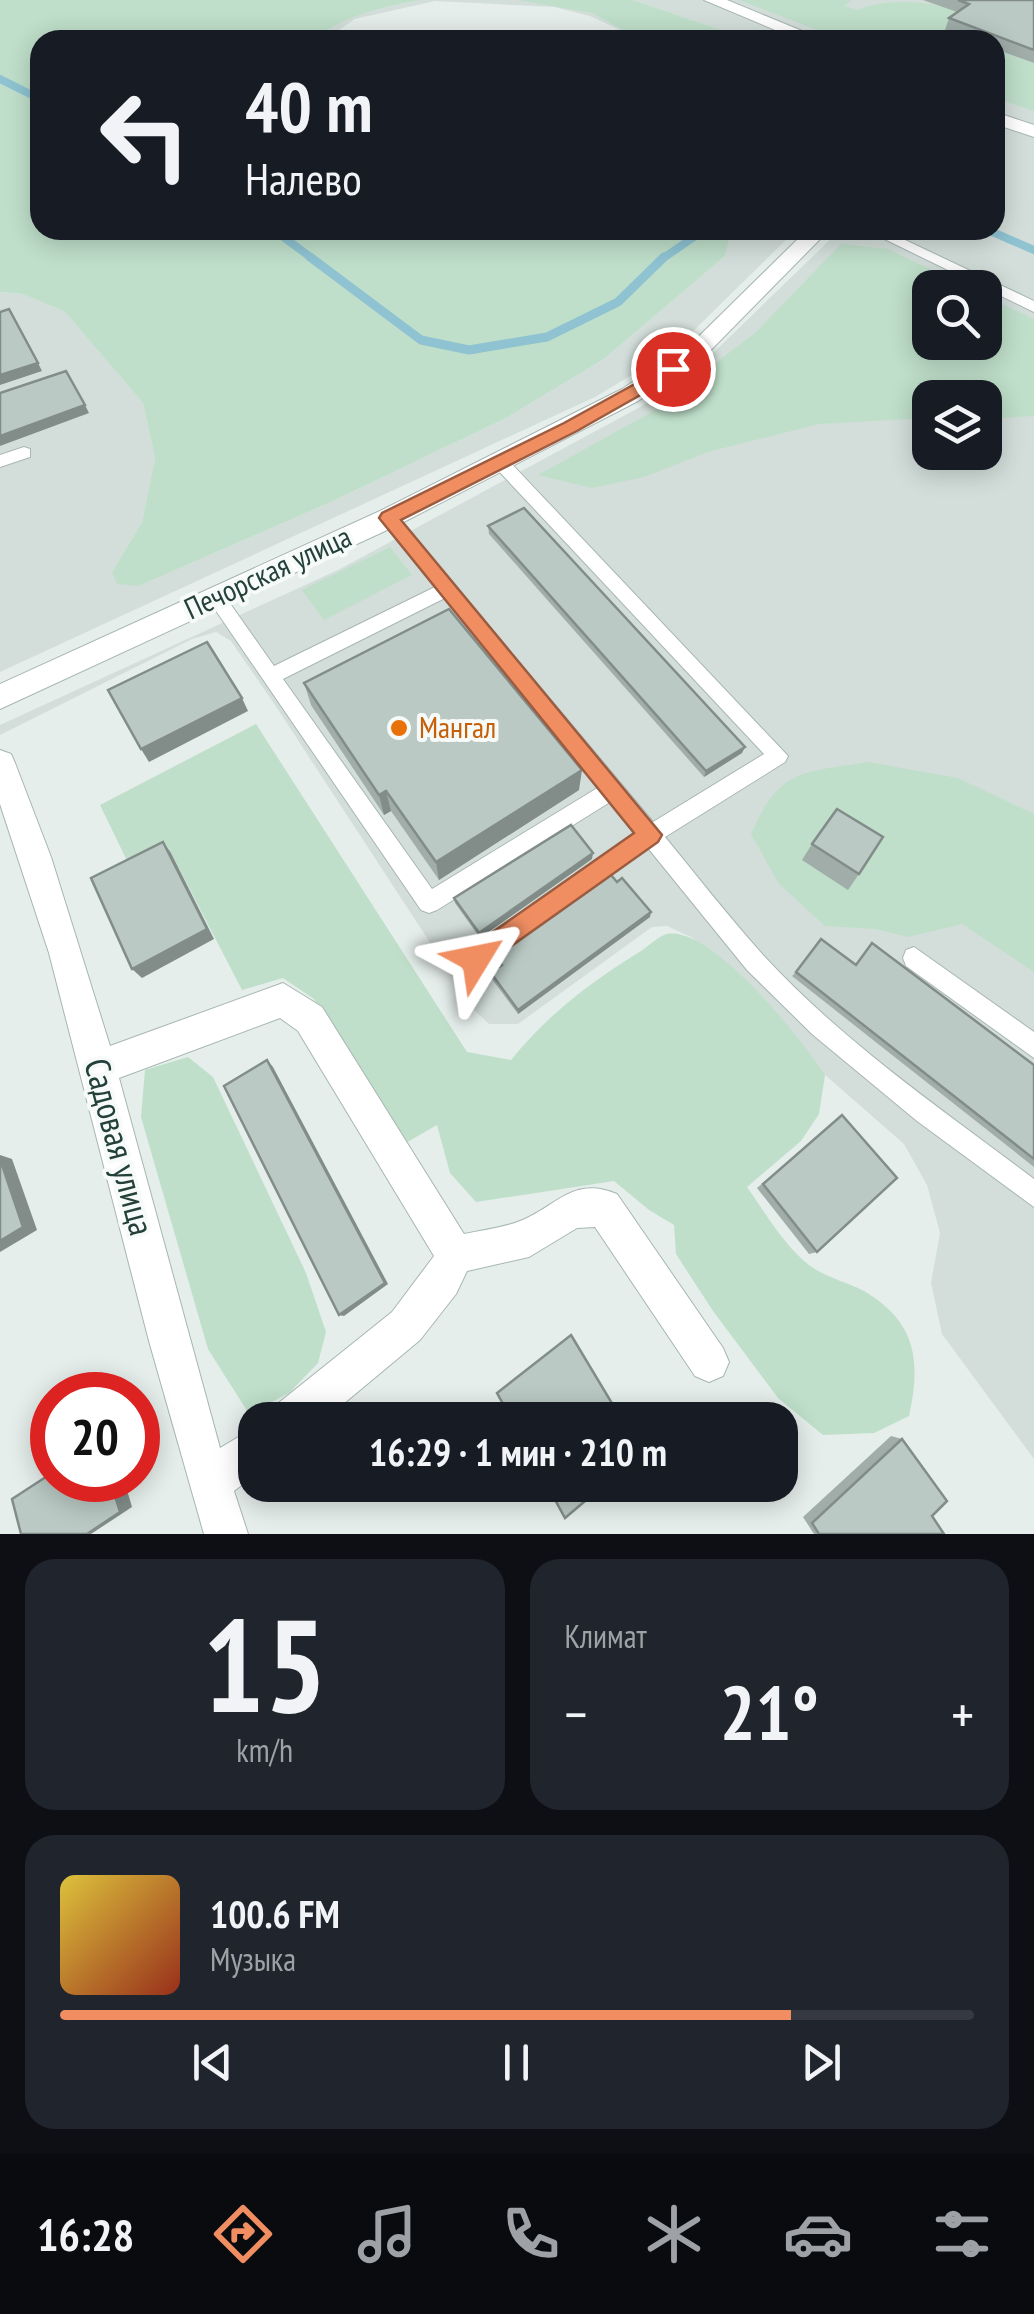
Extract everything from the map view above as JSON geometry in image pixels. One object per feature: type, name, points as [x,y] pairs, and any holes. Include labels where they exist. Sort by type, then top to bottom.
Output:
[{"type":"street","points":[[712,0],[789,30]]},
{"type":"street","points":[[1005,121],[1034,131]]},
{"type":"street","name":"Печорская улица","points":[[0,697],[388,518],[673,369],[699,349],[808,240]]},
{"type":"street","name":"Садовая улица","points":[[0,763],[77,990],[187,1412],[226,1534]]},
{"type":"street","points":[[98,1068],[283,1000],[310,1019],[455,1255]]},
{"type":"street","points":[[455,1255],[529,1238],[572,1210],[604,1206],[709,1362]]},
{"type":"street","points":[[312,1402],[410,1322],[444,1283],[455,1255]]},
{"type":"street","points":[[209,1484],[238,1461]]},
{"type":"lane","points":[[894,240],[1034,307]]},
{"type":"lane","points":[[0,462],[24,453]]},
{"type":"lane","points":[[476,959],[650,835],[778,756],[500,462]]},
{"type":"lane","points":[[388,518],[800,1010],[858,1060],[1034,1195]]},
{"type":"lane","points":[[271,676],[448,589]]},
{"type":"lane","points":[[216,597],[429,903],[613,789]]},
{"type":"lane","points":[[914,958],[1034,1046]]},
{"type":"shaded area","points":[[421,0],[531,0],[592,13],[623,30],[554,7],[435,1],[355,19],[339,30],[326,30],[371,9]]},
{"type":"shaded area","points":[[633,0],[1034,0],[1034,1459],[942,1334],[931,1283],[940,1233],[927,1185],[904,1144],[784,1039],[693,938],[667,926],[652,927],[518,1024],[489,1024],[474,1010],[231,641],[216,632],[192,639],[0,735],[0,725],[340,569],[642,406],[711,355],[830,240],[1005,240],[1005,30],[722,30]]},
{"type":"shaded area","points":[[786,240],[681,343],[595,397],[0,672],[0,292],[22,294],[64,311],[143,403],[155,458],[142,522],[112,572],[139,586],[331,502],[506,418],[604,359],[725,256],[729,242]]},
{"type":"green space","points":[[0,0],[421,0],[364,13],[328,30],[30,30],[30,240],[729,242],[725,256],[604,359],[506,418],[331,502],[139,586],[117,584],[112,572],[142,522],[155,458],[143,403],[64,311],[22,294],[0,292]]},
{"type":"green space","points":[[518,0],[633,0],[722,30],[623,30],[592,13]]},
{"type":"green space","points":[[739,0],[851,0],[845,6],[858,10],[898,2],[941,6],[950,0],[966,30],[817,30]]},
{"type":"green space","points":[[1005,53],[1034,63],[1034,111],[1005,101]]},
{"type":"green space","points":[[841,244],[888,249],[932,270],[912,270],[912,360],[1002,360],[1002,304],[1034,319],[1034,416],[1002,418],[1002,380],[912,380],[912,419],[819,424],[708,452],[644,477],[592,488],[538,475],[650,413],[755,333]]},
{"type":"green space","points":[[390,547],[412,575],[324,620],[302,590]]},
{"type":"green space","points":[[256,724],[467,1052],[511,1060],[571,1000],[667,934],[686,936],[708,947],[755,988],[825,1075],[819,1114],[801,1141],[747,1187],[803,1260],[882,1303],[905,1330],[914,1361],[909,1416],[874,1433],[823,1435],[798,1414],[798,1402],[778,1398],[713,1311],[676,1254],[674,1225],[614,1181],[476,1202],[450,1173],[437,1125],[404,1144],[314,999],[283,978],[242,990],[171,853],[133,873],[100,805]]},
{"type":"green space","points":[[868,762],[958,778],[1034,814],[1034,972],[962,924],[908,937],[876,929],[825,926],[779,884],[751,834],[772,796],[796,777],[810,772]]},
{"type":"green space","points":[[188,1057],[213,1077],[306,1273],[326,1332],[318,1363],[289,1393],[272,1402],[241,1402],[208,1349],[141,1117],[145,1070]]},
{"type":"building","points":[[958,0],[1034,0],[1034,50],[1005,39],[1005,30],[981,30],[949,18],[969,4]]},
{"type":"building","points":[[9,309],[38,363],[0,375],[0,312]]},
{"type":"building","points":[[66,371],[85,405],[0,436],[0,393]]},
{"type":"building","points":[[524,508],[745,747],[706,771],[488,526]]},
{"type":"building","points":[[449,609],[582,770],[436,862],[386,791],[379,795],[304,683]]},
{"type":"building","points":[[207,642],[242,698],[141,749],[108,690]]},
{"type":"building","points":[[837,809],[883,837],[859,874],[812,844]]},
{"type":"building","points":[[571,825],[593,853],[479,933],[454,898]]},
{"type":"building","points":[[163,842],[207,929],[132,969],[91,878]]},
{"type":"building","points":[[611,875],[617,882],[622,878],[651,912],[518,1010],[491,973],[502,965],[496,957]]},
{"type":"building","points":[[821,939],[856,965],[872,943],[1034,1065],[1034,1159],[796,972]]},
{"type":"building","points":[[267,1060],[385,1283],[339,1315],[224,1086]]},
{"type":"building","points":[[842,1115],[897,1178],[817,1252],[763,1184]]},
{"type":"building","points":[[0,1159],[23,1227],[0,1241]]},
{"type":"building","points":[[571,1335],[611,1402],[502,1402],[497,1393]]},
{"type":"building","points":[[902,1439],[947,1501],[932,1516],[944,1534],[819,1534],[812,1523]]},
{"type":"building","points":[[30,1487],[30,1502],[117,1502],[120,1512],[87,1534],[21,1534],[12,1499]]},
{"type":"building","points":[[556,1502],[584,1502],[565,1518]]},
{"type":"waterway","points":[[0,79],[30,94]]},
{"type":"waterway","points":[[1005,237],[1034,250]]},
{"type":"waterway","points":[[287,240],[313,259]]},
{"type":"waterway","points":[[662,259],[690,240]]},
{"type":"waterway","points":[[310,257],[421,340],[469,350],[547,337],[618,302],[664,257]]},
{"type":"place","name":"Мангал","points":[[399,728]]},
{"type":"route","points":[[476,959],[650,835],[388,518],[571,427],[673,369]]}]
